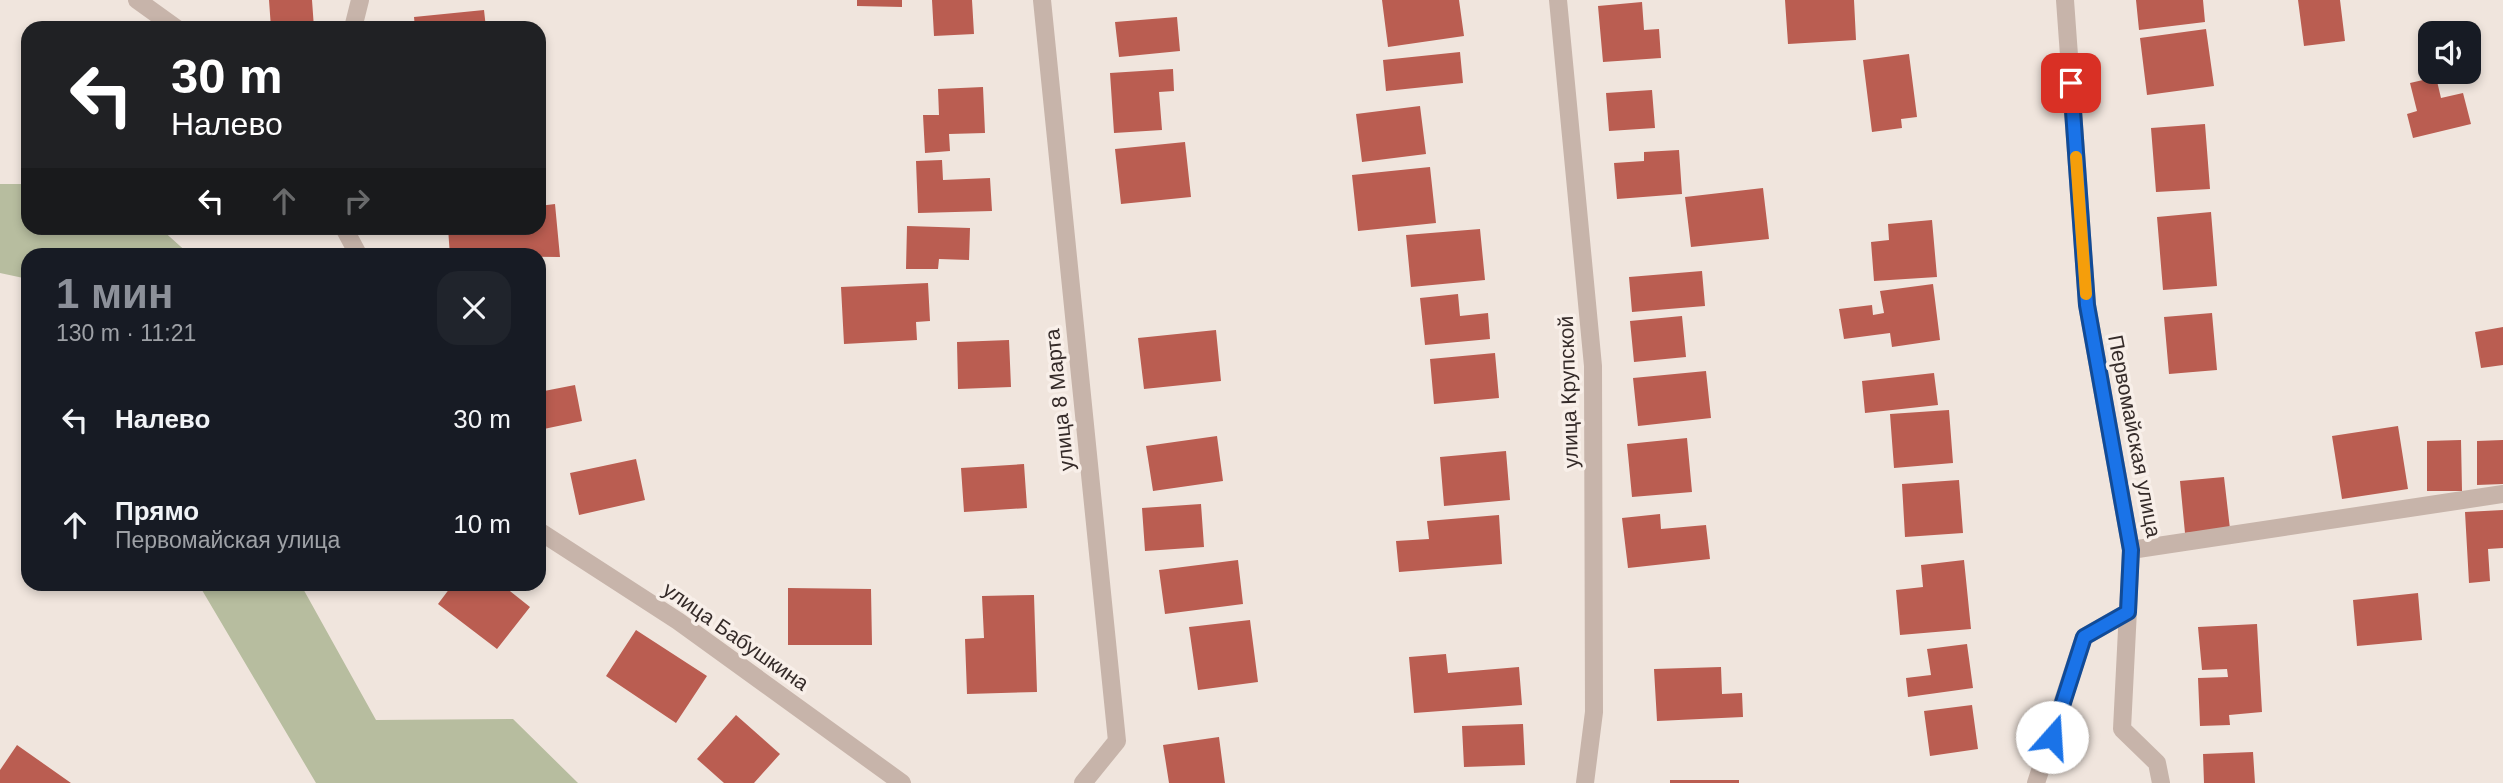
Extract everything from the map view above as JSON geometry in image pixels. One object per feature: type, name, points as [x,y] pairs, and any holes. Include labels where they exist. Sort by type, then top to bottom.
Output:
[{"type":"street","points":[[137,0],[166,21]]},
{"type":"street","points":[[355,21],[360,0]]},
{"type":"street","name":"улица 8 Марта","points":[[1042,0],[1117,741],[1083,783]]},
{"type":"street","name":"улица Крупской","points":[[1558,0],[1593,366],[1594,712],[1584,783]]},
{"type":"street","name":"Первомайская улица","points":[[2066,0],[2087,305],[2131,550],[2503,494]]},
{"type":"street","name":"улица Бабушкина","points":[[546,536],[678,621],[902,783]]},
{"type":"street","points":[[2131,550],[2122,729],[2157,763],[2161,783]]},
{"type":"street","points":[[2036,783],[2084,637],[2128,612]]},
{"type":"green space","points":[[0,184],[21,184],[21,235],[168,235],[182,248],[21,248],[21,278],[0,273]]},
{"type":"green space","points":[[203,591],[304,591],[376,720],[513,719],[578,783],[316,783]]},
{"type":"building","points":[[269,0],[312,0],[314,21],[270,21]]},
{"type":"building","points":[[857,0],[902,0],[902,7],[857,6]]},
{"type":"building","points":[[932,0],[972,0],[974,34],[934,36]]},
{"type":"building","points":[[1382,0],[1459,0],[1464,36],[1388,47]]},
{"type":"building","points":[[1785,0],[1854,0],[1856,40],[1788,44]]},
{"type":"building","points":[[2136,0],[2203,0],[2205,22],[2139,30]]},
{"type":"building","points":[[2298,0],[2340,0],[2345,41],[2304,46]]},
{"type":"building","points":[[1642,2],[1644,30],[1659,29],[1661,58],[1603,62],[1598,6]]},
{"type":"building","points":[[484,10],[485,21],[414,21],[414,17]]},
{"type":"building","points":[[1177,17],[1180,51],[1119,57],[1115,22]]},
{"type":"building","points":[[2206,29],[2214,86],[2147,95],[2140,38]]},
{"type":"building","points":[[1460,52],[1463,83],[1386,91],[1383,60]]},
{"type":"building","points":[[1909,54],[1917,117],[1901,119],[1902,128],[1872,132],[1863,60]]},
{"type":"building","points":[[1173,69],[1174,91],[1159,92],[1162,130],[1114,133],[1110,73]]},
{"type":"building","points":[[2418,81],[2418,84],[2438,84],[2441,98],[2463,93],[2471,124],[2413,138],[2407,114],[2417,111],[2410,83]]},
{"type":"building","points":[[983,87],[985,133],[949,134],[950,151],[925,153],[923,115],[939,115],[938,89]]},
{"type":"building","points":[[1652,90],[1655,128],[1609,131],[1606,93]]},
{"type":"building","points":[[1420,106],[1426,154],[1362,162],[1356,114]]},
{"type":"building","points":[[2205,124],[2210,189],[2156,192],[2151,128]]},
{"type":"building","points":[[1185,142],[1191,197],[1121,204],[1115,149]]},
{"type":"building","points":[[1679,150],[1682,194],[1617,199],[1614,163],[1644,161],[1644,152]]},
{"type":"building","points":[[942,160],[943,180],[990,178],[992,211],[918,213],[916,161]]},
{"type":"building","points":[[1430,167],[1436,223],[1358,231],[1352,175]]},
{"type":"building","points":[[1763,188],[1769,239],[1691,247],[1685,197]]},
{"type":"building","points":[[555,204],[560,257],[546,257],[546,248],[449,248],[448,235],[546,235],[546,205]]},
{"type":"building","points":[[2211,212],[2217,286],[2163,290],[2157,217]]},
{"type":"building","points":[[1932,220],[1937,277],[1874,281],[1871,242],[1889,240],[1888,224]]},
{"type":"building","points":[[907,226],[970,228],[969,260],[939,259],[938,269],[906,269]]},
{"type":"building","points":[[1480,229],[1485,280],[1411,287],[1406,235]]},
{"type":"building","points":[[1702,271],[1705,306],[1632,312],[1629,277]]},
{"type":"building","points":[[928,283],[930,321],[916,322],[917,340],[844,344],[841,287]]},
{"type":"building","points":[[1933,284],[1940,340],[1892,347],[1890,333],[1844,339],[1839,309],[1872,305],[1873,315],[1884,313],[1880,291]]},
{"type":"building","points":[[1458,294],[1460,316],[1488,313],[1490,339],[1425,345],[1420,298]]},
{"type":"building","points":[[2212,313],[2217,370],[2169,374],[2164,317]]},
{"type":"building","points":[[1682,316],[1686,357],[1634,362],[1630,321]]},
{"type":"building","points":[[2503,327],[2503,365],[2481,368],[2475,332]]},
{"type":"building","points":[[1216,330],[1221,381],[1144,389],[1138,338]]},
{"type":"building","points":[[1009,340],[1011,387],[958,389],[957,342]]},
{"type":"building","points":[[1495,353],[1499,398],[1434,404],[1430,359]]},
{"type":"building","points":[[1706,371],[1711,418],[1638,426],[1633,378]]},
{"type":"building","points":[[1934,373],[1938,405],[1865,413],[1862,381]]},
{"type":"building","points":[[575,385],[582,421],[546,429],[546,391]]},
{"type":"building","points":[[1949,410],[1953,463],[1894,468],[1890,414]]},
{"type":"building","points":[[2398,426],[2408,489],[2342,499],[2332,436]]},
{"type":"building","points":[[1217,436],[1223,481],[1153,491],[1146,446]]},
{"type":"building","points":[[1687,438],[1692,492],[1632,497],[1627,444]]},
{"type":"building","points":[[2461,440],[2462,491],[2427,491],[2427,441]]},
{"type":"building","points":[[2503,440],[2503,484],[2477,485],[2477,441]]},
{"type":"building","points":[[1506,451],[1510,500],[1444,506],[1440,457]]},
{"type":"building","points":[[636,459],[645,500],[579,515],[570,473]]},
{"type":"building","points":[[1024,464],[1027,508],[964,512],[961,468]]},
{"type":"building","points":[[2224,477],[2230,529],[2185,533],[2180,481]]},
{"type":"building","points":[[1959,480],[1963,533],[1905,537],[1902,484]]},
{"type":"building","points":[[1201,504],[1204,547],[1145,551],[1142,508]]},
{"type":"building","points":[[2503,510],[2503,548],[2488,549],[2490,581],[2469,583],[2465,512]]},
{"type":"building","points":[[1660,514],[1661,529],[1706,525],[1710,559],[1628,568],[1622,518]]},
{"type":"building","points":[[1499,515],[1502,564],[1399,572],[1396,541],[1429,539],[1427,521]]},
{"type":"building","points":[[1238,560],[1243,604],[1165,614],[1159,570]]},
{"type":"building","points":[[1964,560],[1971,629],[1900,635],[1896,590],[1923,587],[1921,565]]},
{"type":"building","points":[[788,588],[871,589],[872,645],[788,645]]},
{"type":"building","points":[[448,591],[510,591],[530,607],[497,649],[438,604]]},
{"type":"building","points":[[2418,593],[2422,640],[2357,646],[2353,600]]},
{"type":"building","points":[[1034,595],[1037,692],[967,694],[965,639],[984,638],[982,596]]},
{"type":"building","points":[[1250,620],[1258,682],[1198,690],[1189,627]]},
{"type":"building","points":[[2257,624],[2262,712],[2229,715],[2230,725],[2200,726],[2198,678],[2228,677],[2227,669],[2202,670],[2198,627]]},
{"type":"building","points":[[636,630],[707,676],[676,723],[606,676]]},
{"type":"building","points":[[1967,644],[1973,688],[1908,697],[1906,678],[1931,675],[1927,649]]},
{"type":"building","points":[[1446,654],[1448,673],[1519,667],[1522,705],[1414,713],[1409,657]]},
{"type":"building","points":[[1721,667],[1722,694],[1742,693],[1743,717],[1657,721],[1654,669]]},
{"type":"building","points":[[1972,705],[1978,749],[1930,756],[1924,711]]},
{"type":"building","points":[[736,715],[780,754],[754,783],[724,783],[697,759]]},
{"type":"building","points":[[1523,724],[1525,765],[1464,767],[1462,726]]},
{"type":"building","points":[[1219,737],[1225,783],[1169,783],[1163,745]]},
{"type":"building","points":[[17,745],[71,783],[0,783],[0,770]]},
{"type":"building","points":[[2253,752],[2255,783],[2204,783],[2203,754]]},
{"type":"building","points":[[1670,780],[1739,780],[1739,783],[1670,783]]},
{"type":"slow traffic","points":[[2076,157],[2086,294]]},
{"type":"route","points":[[2052,737],[2084,637],[2128,612],[2131,550],[2087,305],[2071,83]]}]
